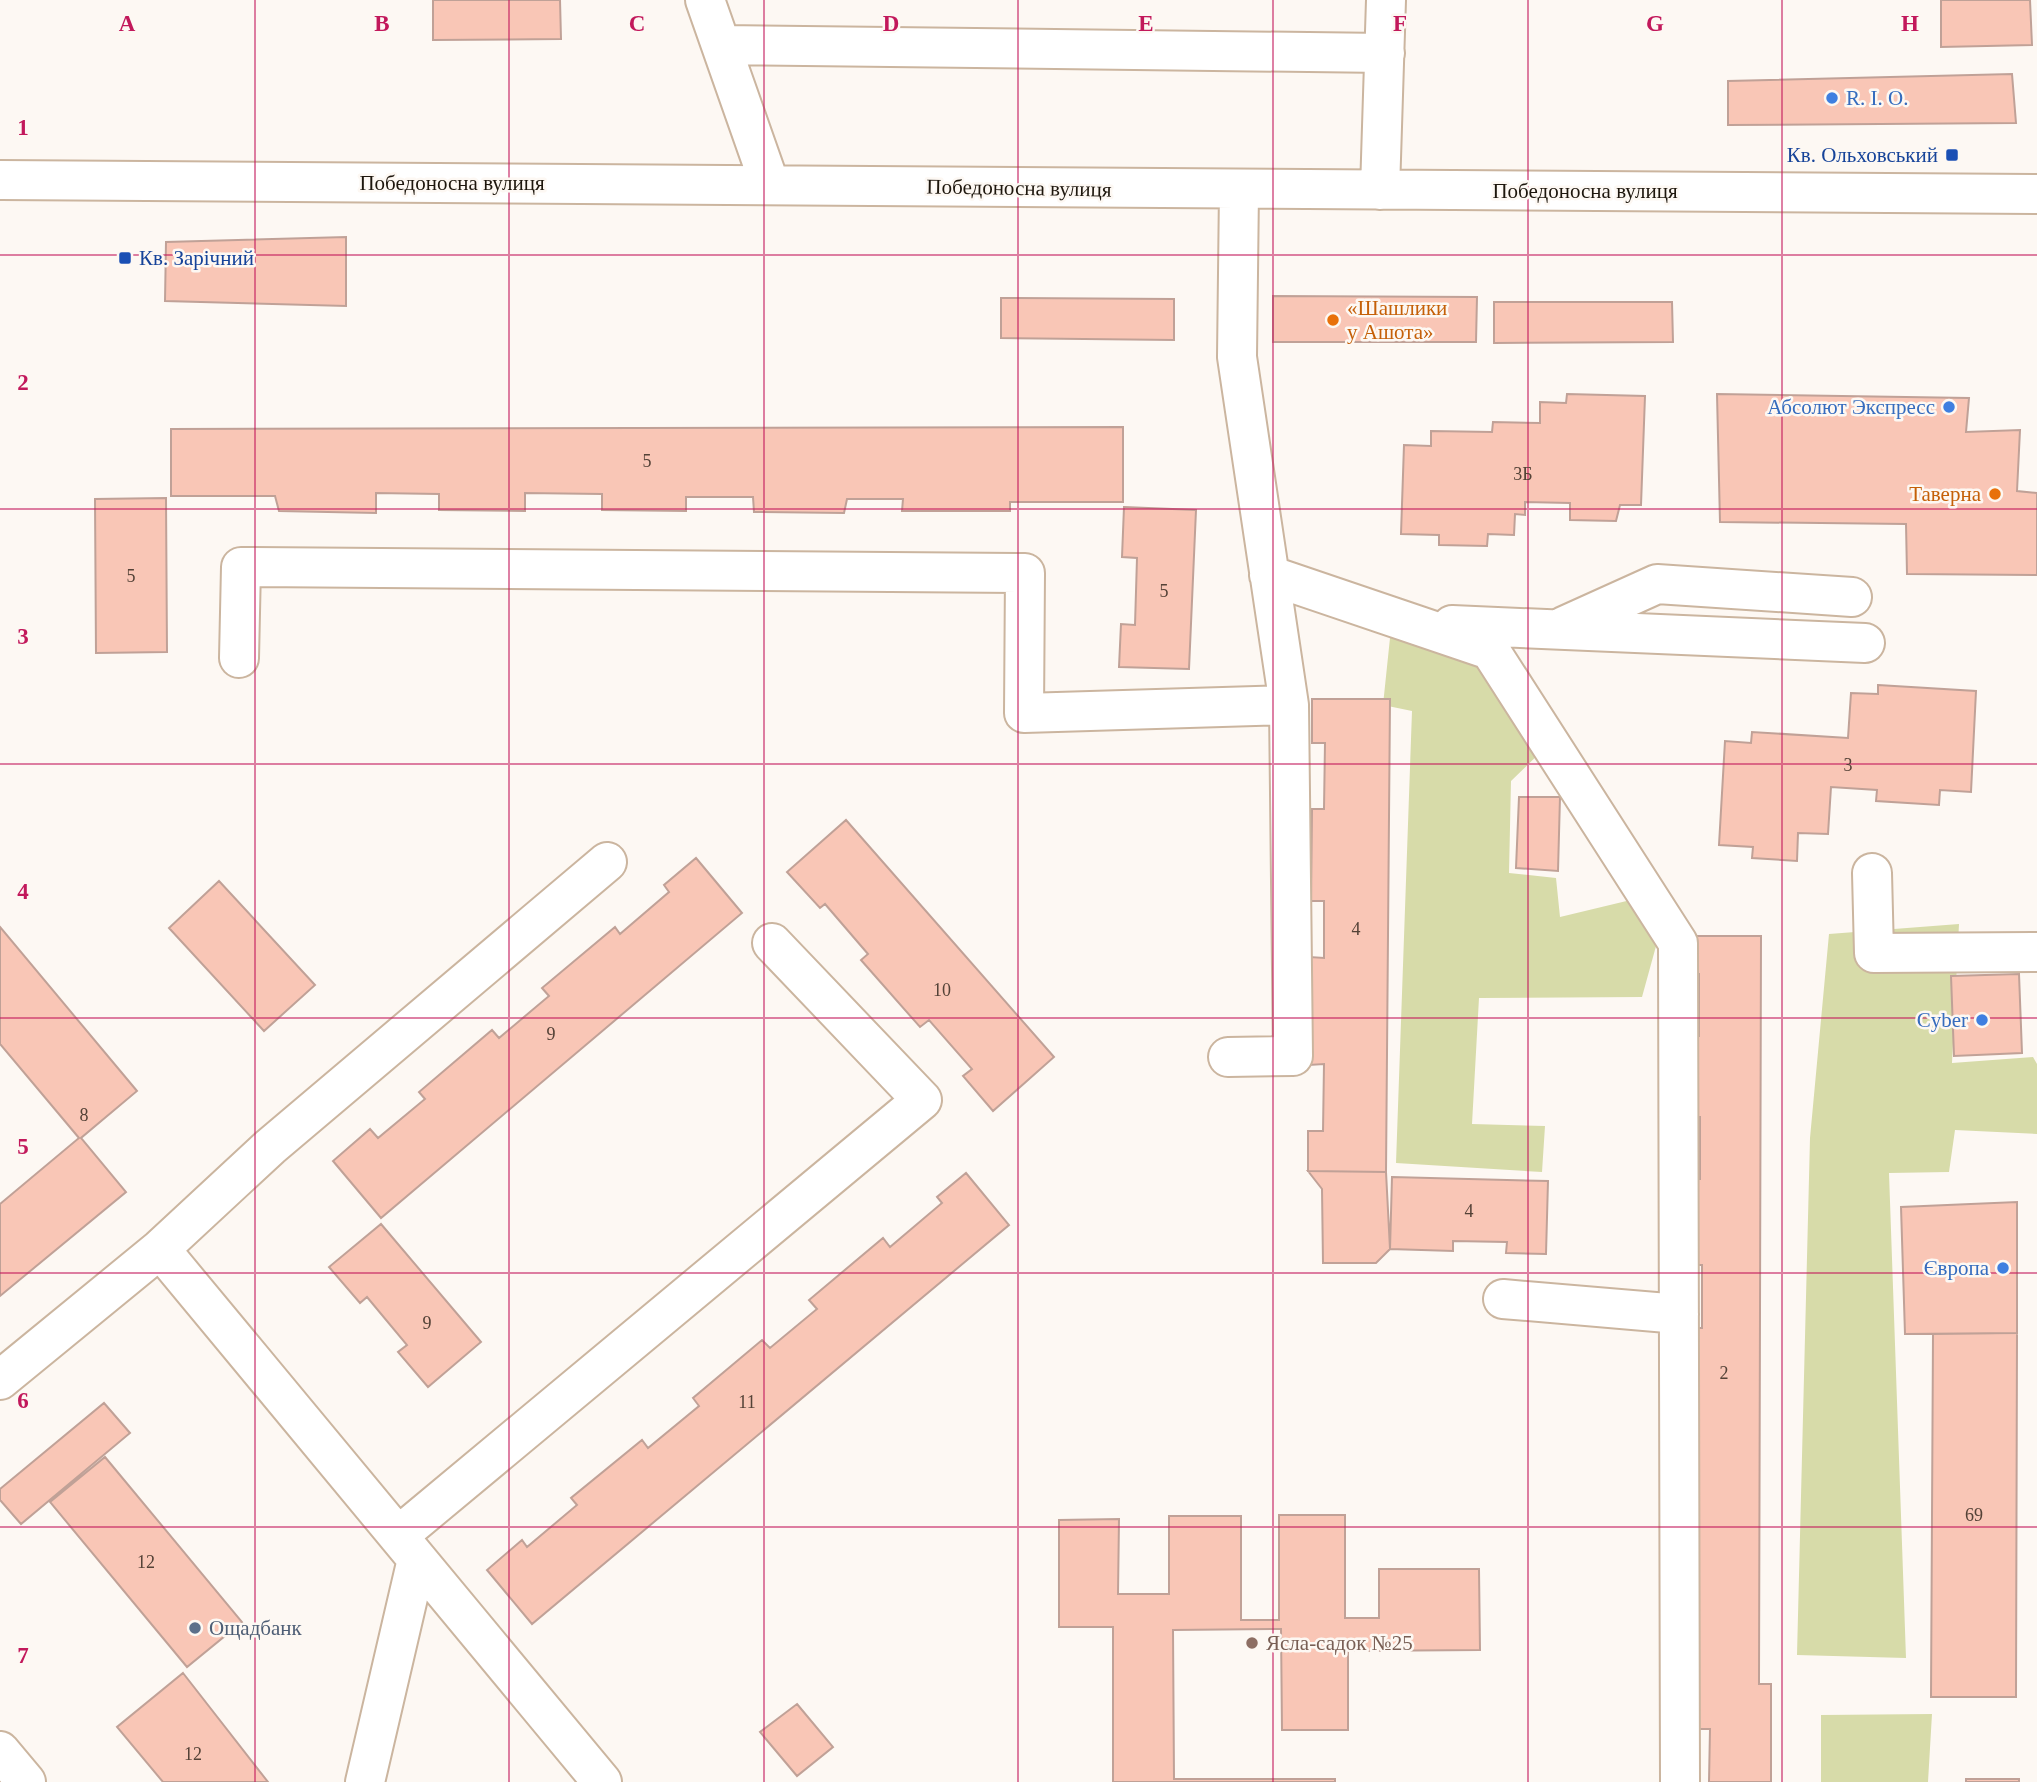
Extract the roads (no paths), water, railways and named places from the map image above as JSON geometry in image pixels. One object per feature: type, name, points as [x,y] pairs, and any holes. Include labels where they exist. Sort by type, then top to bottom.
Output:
[{"type":"street","points":[[705,0],[770,185]]},
{"type":"street","points":[[1380,190],[1387,0]]},
{"type":"street","points":[[723,45],[1385,53]]},
{"type":"street","name":"Победоносна вулиця","points":[[0,180],[2037,194]]},
{"type":"street","points":[[1228,1057],[1293,1056],[1289,705],[1237,357],[1239,190]]},
{"type":"street","points":[[239,658],[241,566],[1025,573],[1024,713],[1289,705]]},
{"type":"street","points":[[1269,575],[1490,650],[1678,943],[1680,1782]]},
{"type":"street","points":[[1556,630],[1657,584],[1853,597]]},
{"type":"street","points":[[1412,623],[1865,643]]},
{"type":"street","points":[[0,1380],[160,1249],[270,1147],[607,862]]},
{"type":"street","points":[[1872,873],[1874,953],[2037,952]]},
{"type":"street","points":[[365,1782],[408,1548],[922,1100],[772,943]]},
{"type":"street","points":[[160,1249],[602,1782]]},
{"type":"street","points":[[1503,1299],[1679,1314]]},
{"type":"street","points":[[0,1751],[26,1782]]},
{"type":"place","name":"R. I. O.","points":[[1832,98]]},
{"type":"place","name":"Кв. Ольховський","points":[[1952,155]]},
{"type":"place","name":"Кв. Зарічний","points":[[125,258]]},
{"type":"place","name":"«Шашлики у Ашота»","points":[[1333,320]]},
{"type":"place","name":"Абсолют Экспресс","points":[[1949,407]]},
{"type":"place","name":"Таверна","points":[[1995,494]]},
{"type":"place","name":"Cyber","points":[[1982,1020]]},
{"type":"place","name":"Європа","points":[[2003,1268]]},
{"type":"place","name":"Ощадбанк","points":[[195,1628]]},
{"type":"place","name":"Ясла-садок №25","points":[[1252,1643]]}]
